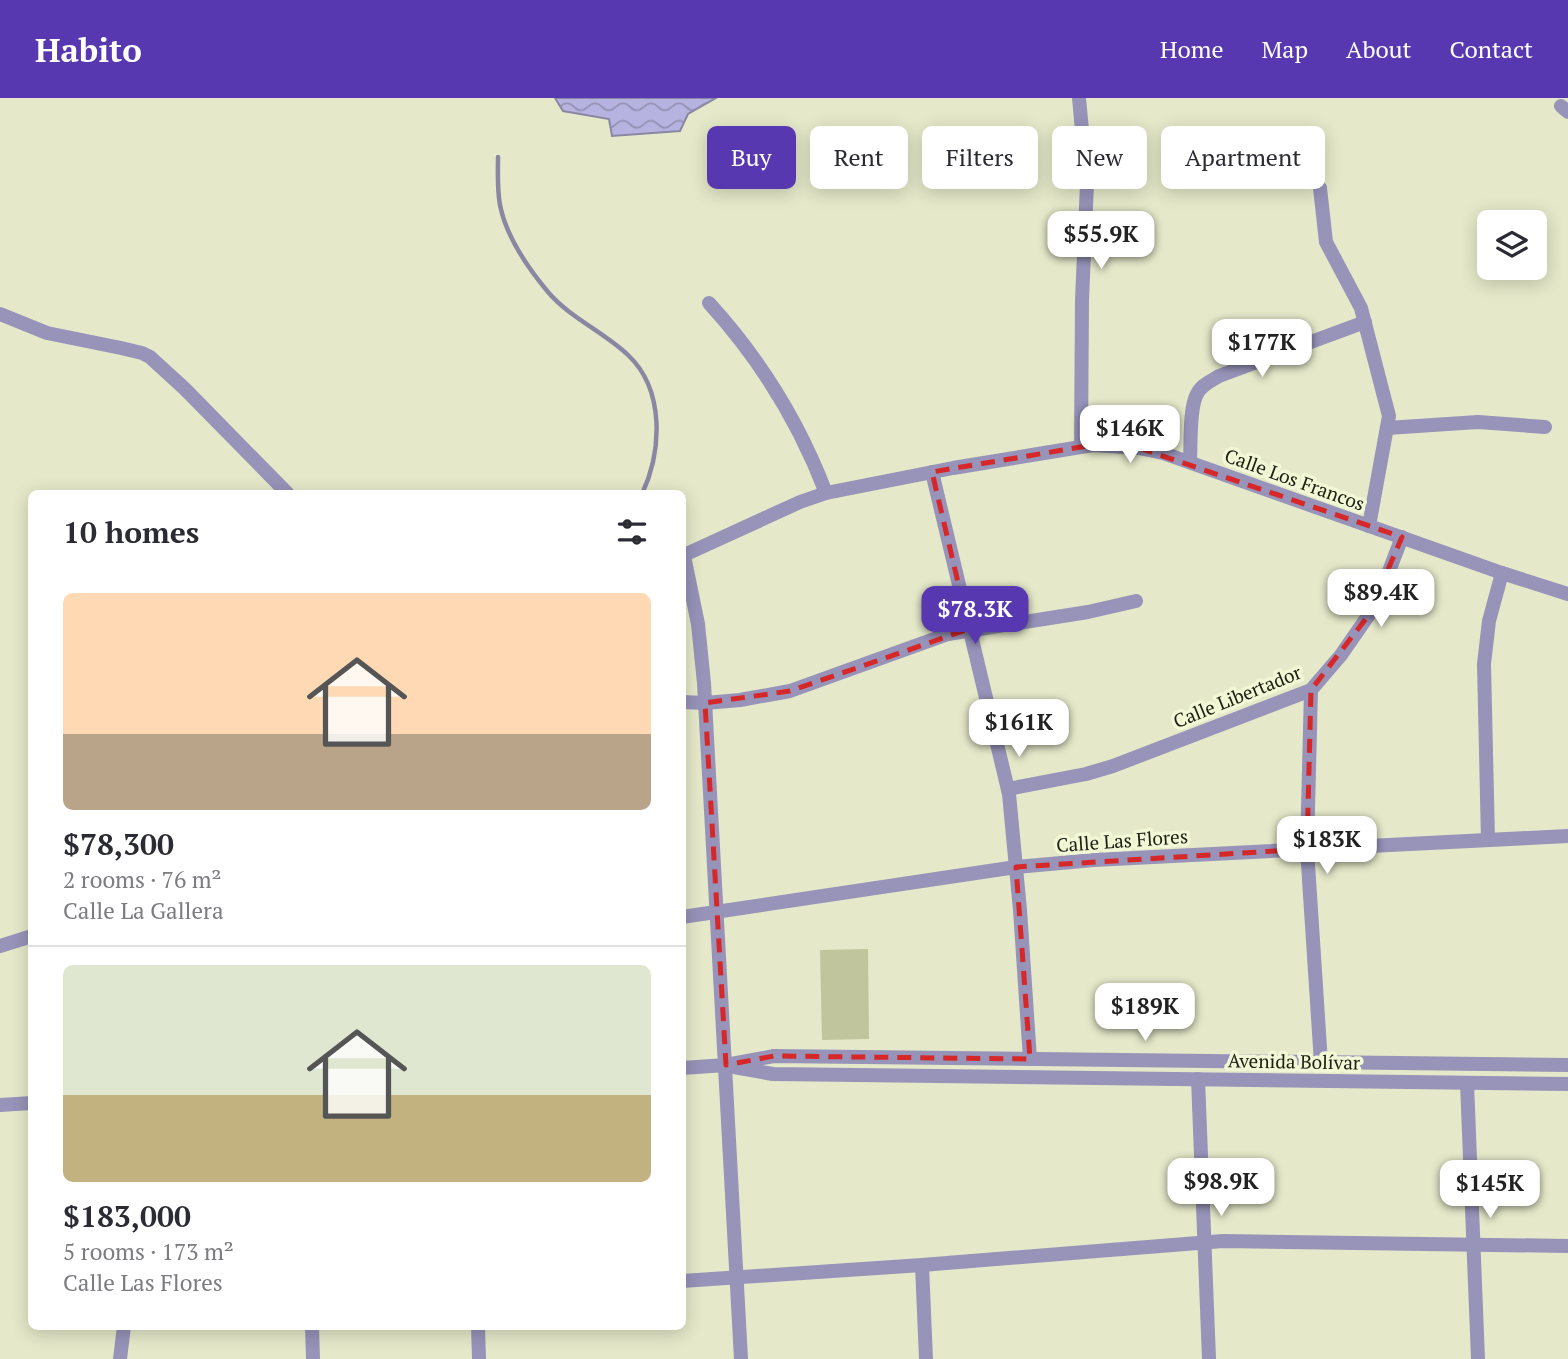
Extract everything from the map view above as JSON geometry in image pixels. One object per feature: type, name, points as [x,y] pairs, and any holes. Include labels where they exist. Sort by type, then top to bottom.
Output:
[{"type":"street","points":[[1079,98],[1087,184],[1082,300],[1081,447]]},
{"type":"street","points":[[1320,189],[1326,242],[1361,308],[1390,416],[1369,526]]},
{"type":"street","points":[[709,303],[751,352],[790,414],[812,457],[826,493]]},
{"type":"street","points":[[0,314],[47,333],[121,348],[150,357],[284,490]]},
{"type":"street","points":[[1189,462],[1194,403],[1202,387],[1219,376],[1365,322]]},
{"type":"street","points":[[1387,428],[1478,422],[1545,427]]},
{"type":"street","name":"Calle Los Francos","points":[[686,555],[800,502],[826,493],[1081,447],[1113,445],[1139,448],[1189,462],[1568,594]]},
{"type":"street","points":[[932,472],[1008,789],[1030,1059]]},
{"type":"street","name":"Calle Libertador","points":[[1008,789],[1113,766],[1311,690],[1341,655],[1368,616],[1380,595],[1402,537]]},
{"type":"street","points":[[686,570],[698,624],[705,703],[741,1359]]},
{"type":"street","points":[[1488,840],[1484,664],[1489,621],[1502,573]]},
{"type":"street","points":[[686,702],[740,700],[790,691],[914,645],[969,629],[1088,612],[1136,601]]},
{"type":"street","points":[[1311,690],[1307,849],[1321,1062]]},
{"type":"street","name":"Calle Las Flores","points":[[686,916],[1016,867],[1094,860],[1568,836]]},
{"type":"street","points":[[0,946],[28,937]]},
{"type":"street","name":"Avenida Bolívar","points":[[686,1068],[726,1065],[774,1056],[1568,1065]]},
{"type":"street","name":"Avenida Bolívar","points":[[726,1065],[773,1074],[1568,1084]]},
{"type":"street","points":[[1198,1079],[1209,1359]]},
{"type":"street","points":[[1467,1083],[1478,1359]]},
{"type":"street","points":[[0,1105],[28,1103]]},
{"type":"street","points":[[686,1281],[1204,1242],[1568,1246]]},
{"type":"street","points":[[922,1265],[926,1359]]},
{"type":"street","points":[[120,1359],[124,1330]]},
{"type":"street","points":[[312,1330],[313,1359]]},
{"type":"street","points":[[478,1330],[479,1359]]},
{"type":"highlighted area","points":[[1093,445],[1139,448],[1402,537],[1368,616],[1311,690],[1307,849],[1016,867],[1030,1059],[774,1056],[726,1065],[705,703],[790,691],[969,629],[932,472]]},
{"type":"green space","points":[[868,949],[869,1039],[822,1040],[820,950]]},
{"type":"water","points":[[555,98],[716,98],[688,114],[680,131],[612,136],[609,119],[563,111]]},
{"type":"waterway","points":[[498,157],[498,193],[503,217],[526,262],[540,283],[557,301],[628,355],[649,385],[654,403],[656,440],[644,490]]}]
